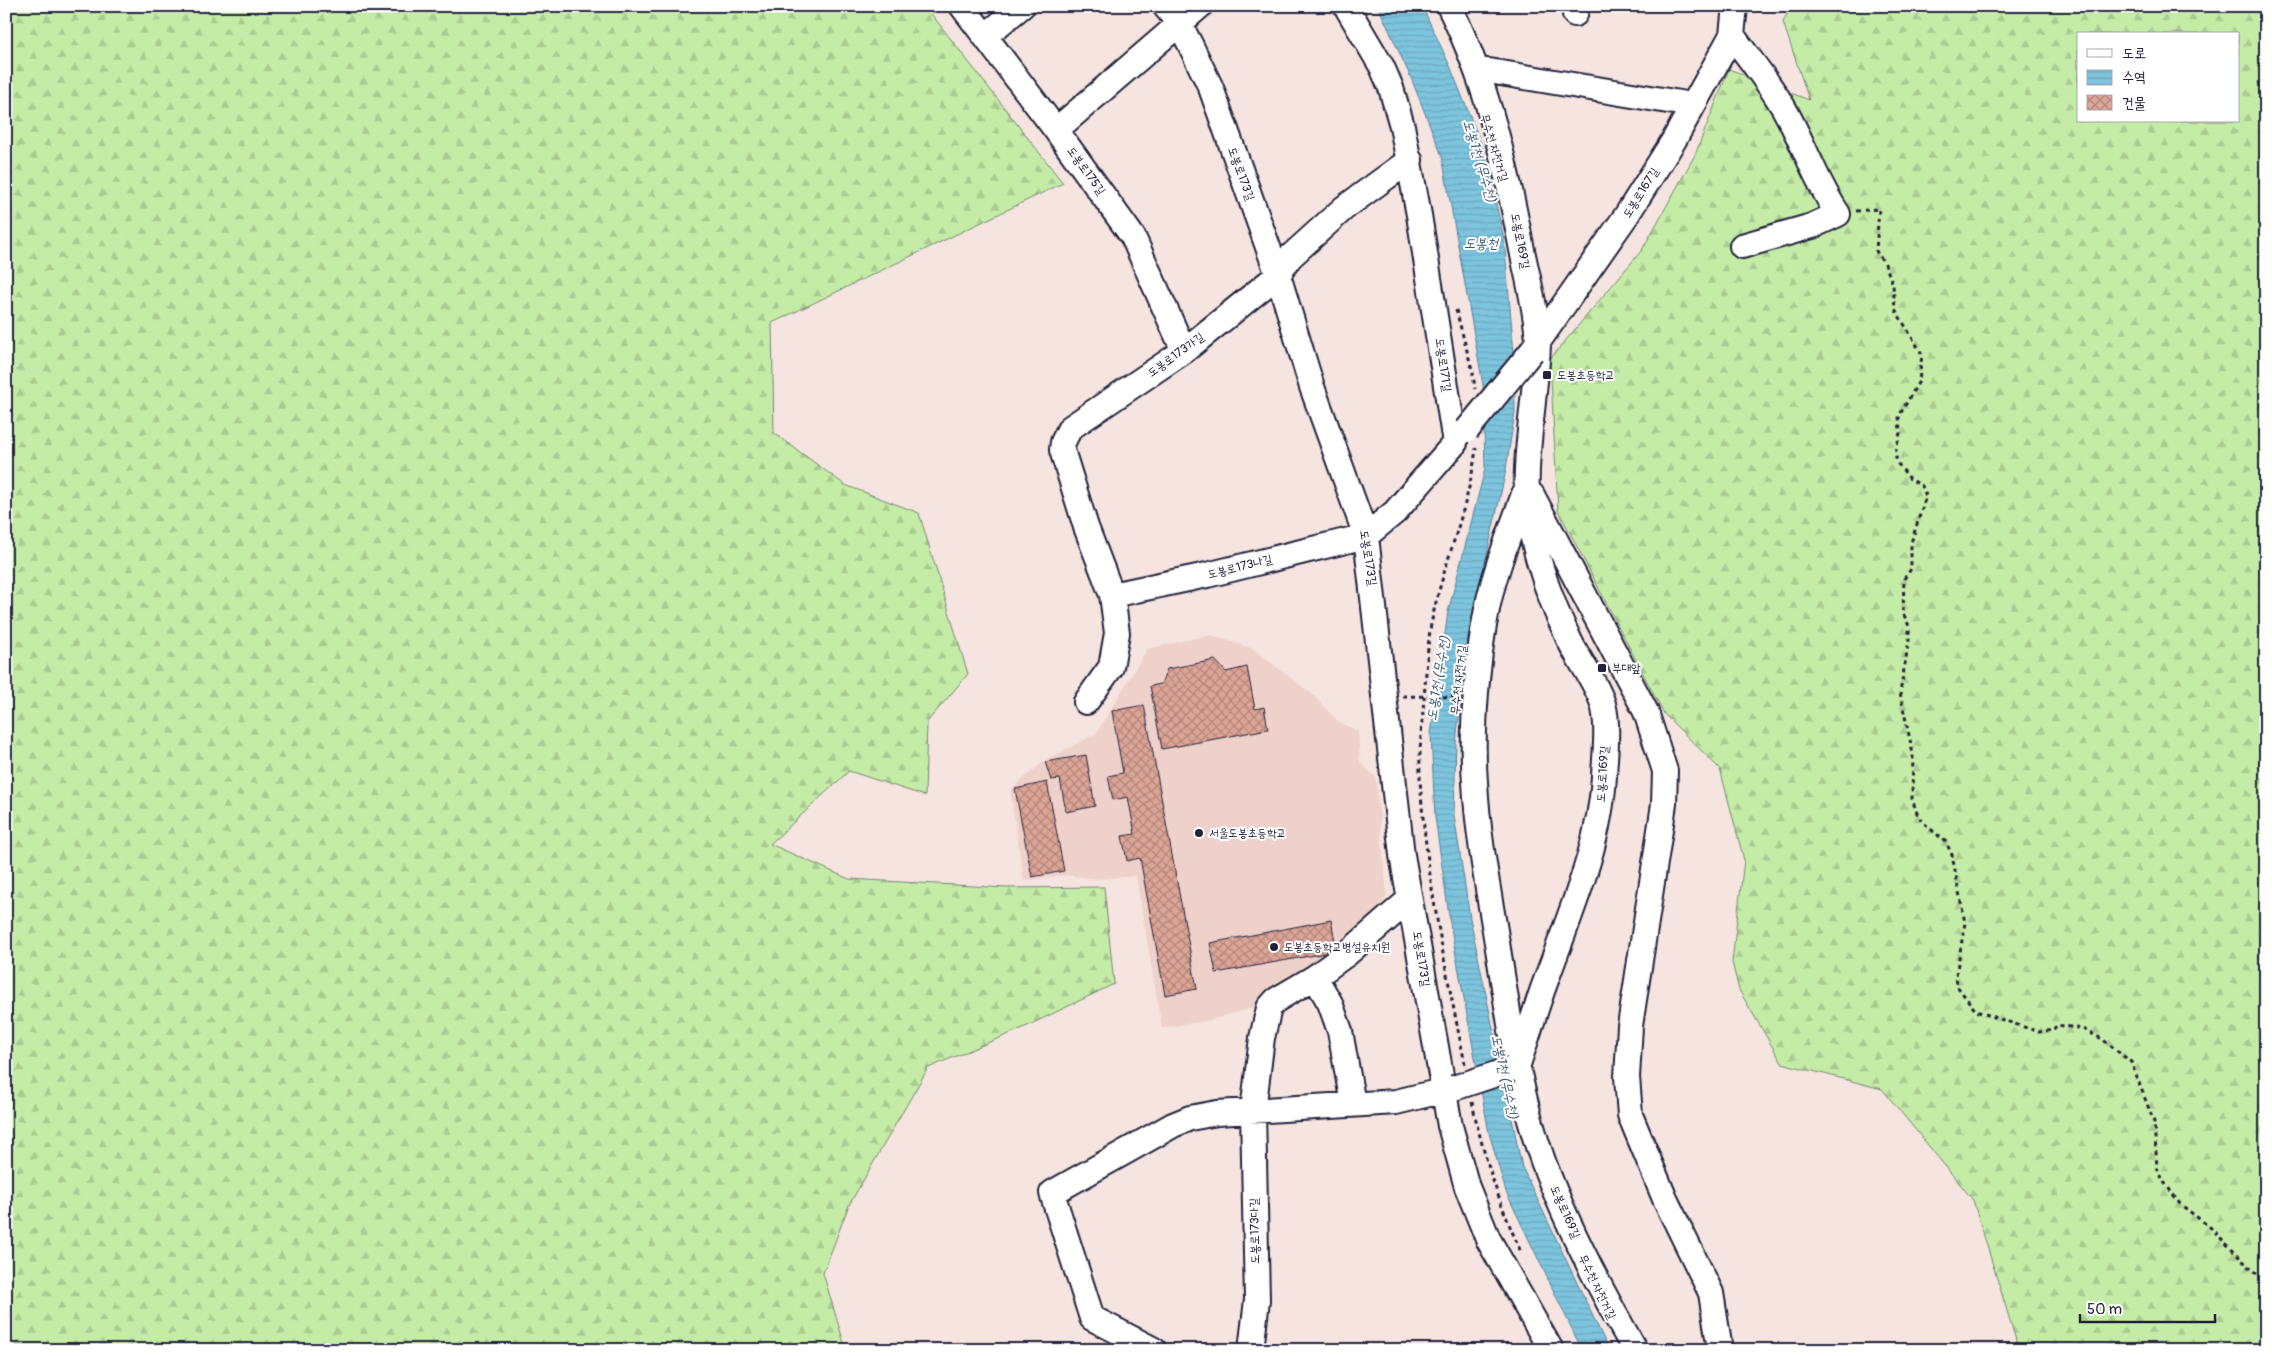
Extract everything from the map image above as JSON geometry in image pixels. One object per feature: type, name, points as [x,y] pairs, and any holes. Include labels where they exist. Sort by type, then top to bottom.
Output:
[{"type":"street","name":"도봉로175길","points":[[962,6],[1056,130],[1133,237],[1184,351]]},
{"type":"street","points":[[985,36],[1022,6]]},
{"type":"street","points":[[1056,130],[1172,15],[1200,6]]},
{"type":"street","name":"도봉로171길","points":[[1346,6],[1368,41],[1391,88],[1402,126],[1410,160],[1461,437]]},
{"type":"street","name":"도봉로169길","points":[[1450,6],[1477,69],[1492,114],[1506,169],[1534,313],[1535,347],[1527,484],[1531,528],[1543,573],[1568,638],[1592,679],[1603,705],[1606,727],[1604,779],[1599,823],[1566,929],[1514,1068]]},
{"type":"street","name":"도봉로167길","points":[[1461,437],[1535,347],[1626,216],[1674,140],[1732,35],[1735,6]]},
{"type":"street","name":"도봉로173길","points":[[1172,15],[1210,88],[1278,275],[1312,387],[1366,536],[1402,855],[1449,1090],[1456,1152],[1488,1239],[1551,1350]]},
{"type":"street","points":[[1732,35],[1786,112],[1820,186],[1838,214],[1812,226],[1742,246]]},
{"type":"street","points":[[1477,69],[1692,105]]},
{"type":"street","points":[[1278,275],[1290,257],[1344,208],[1410,160]]},
{"type":"street","name":"도봉로173가길","points":[[1112,595],[1086,527],[1062,450],[1063,442],[1070,428],[1184,351],[1278,275]]},
{"type":"street","points":[[1366,536],[1390,517],[1461,437]]},
{"type":"street","points":[[1527,484],[1646,712],[1665,771],[1664,804],[1630,1026],[1627,1076],[1630,1115],[1665,1199],[1711,1293],[1720,1350]]},
{"type":"street","name":"도봉로169길","points":[[1527,484],[1500,563],[1487,609],[1478,685],[1474,758],[1478,815],[1514,1068],[1531,1125],[1554,1189],[1596,1277],[1635,1350]]},
{"type":"street","name":"도봉로173나길","points":[[1112,595],[1208,575],[1366,536]]},
{"type":"street","points":[[1086,702],[1111,668],[1117,633],[1112,595]]},
{"type":"street","name":"도봉로173다길","points":[[1251,1350],[1257,1300],[1253,1111],[1262,1038],[1269,1008],[1276,1000],[1316,976],[1348,953],[1410,899]]},
{"type":"street","points":[[1316,976],[1330,1004],[1340,1032],[1353,1104]]},
{"type":"street","points":[[1154,1350],[1092,1318],[1052,1193],[1173,1124],[1190,1118],[1217,1113],[1396,1102],[1449,1090],[1514,1068]]},
{"type":"path","points":[[1838,214],[1879,209],[1876,251],[1885,264],[1893,285],[1895,309],[1922,354],[1919,381],[1899,416],[1900,433],[1895,454],[1898,464],[1910,479],[1922,486],[1926,500],[1911,543],[1912,569],[1904,579],[1903,613],[1909,626],[1909,640],[1900,693],[1913,754],[1912,799],[1922,821],[1946,842],[1952,855],[1965,923],[1956,975],[1956,986],[1976,1011],[2039,1032],[2053,1030],[2057,1025],[2083,1029],[2102,1039],[2131,1062],[2154,1122],[2157,1168],[2164,1182],[2180,1204],[2211,1228],[2248,1266],[2263,1278],[2266,1284]]},
{"type":"path","points":[[1424,696],[1465,697]]},
{"type":"shaded area","name":"서울도봉초등학교","points":[[1210,635],[1253,649],[1312,694],[1338,722],[1358,731],[1360,762],[1376,778],[1387,895],[1371,923],[1260,1005],[1211,1020],[1162,1028],[1136,876],[1099,879],[1065,875],[1024,881],[1010,790],[1047,759],[1096,734],[1147,649]]},
{"type":"green space","points":[[6,6],[925,6],[1063,183],[772,323],[774,433],[845,485],[919,513],[968,674],[927,722],[925,796],[849,771],[770,844],[849,879],[1007,888],[1104,887],[1114,984],[1023,1028],[928,1068],[849,1205],[823,1273],[846,1350],[6,1350]]},
{"type":"green space","points":[[1791,6],[2266,6],[2266,135],[2261,144],[2262,213],[2266,216],[2266,1350],[2019,1350],[1973,1200],[1882,1089],[1782,1063],[1739,990],[1732,962],[1744,860],[1720,769],[1664,714],[1558,510],[1550,359],[1642,250],[1695,155],[1729,69],[1809,100],[1783,22]]},
{"type":"water","name":"도봉천","points":[[1378,6],[1422,6],[1450,66],[1484,151],[1504,239],[1514,353],[1515,412],[1505,475],[1468,636],[1456,743],[1454,815],[1470,918],[1522,1167],[1609,1350],[1582,1350],[1506,1192],[1489,1133],[1450,923],[1435,817],[1431,734],[1448,612],[1485,469],[1483,385],[1442,156],[1411,78]]},
{"type":"building","points":[[1215,660],[1226,672],[1247,667],[1255,709],[1264,707],[1268,729],[1162,749],[1150,686],[1161,684],[1167,669]]},
{"type":"building","points":[[1144,705],[1197,989],[1165,995],[1140,858],[1127,861],[1122,836],[1135,834],[1128,797],[1113,800],[1108,776],[1123,773],[1112,711]]},
{"type":"building","points":[[1086,755],[1095,806],[1066,812],[1060,779],[1051,780],[1045,762]]},
{"type":"building","points":[[1047,782],[1064,871],[1032,877],[1015,789]]},
{"type":"building","name":"도봉초등학교병설유치원","points":[[1331,920],[1337,951],[1216,973],[1210,943]]},
{"type":"place","name":"도봉초등학교","points":[[1547,375]]},
{"type":"place","name":"부대앞","points":[[1602,668]]},
{"type":"place","name":"서울도봉초등학교","points":[[1199,833]]},
{"type":"place","name":"도봉초등학교병설유치원","points":[[1274,947]]},
{"type":"water label","name":"도봉1천 (무수천)","points":[[1480,161]]},
{"type":"water label","name":"도봉1천 (무수천)","points":[[1438,678]]},
{"type":"water label","name":"도봉1천 (무수천)","points":[[1505,1077]]}]
